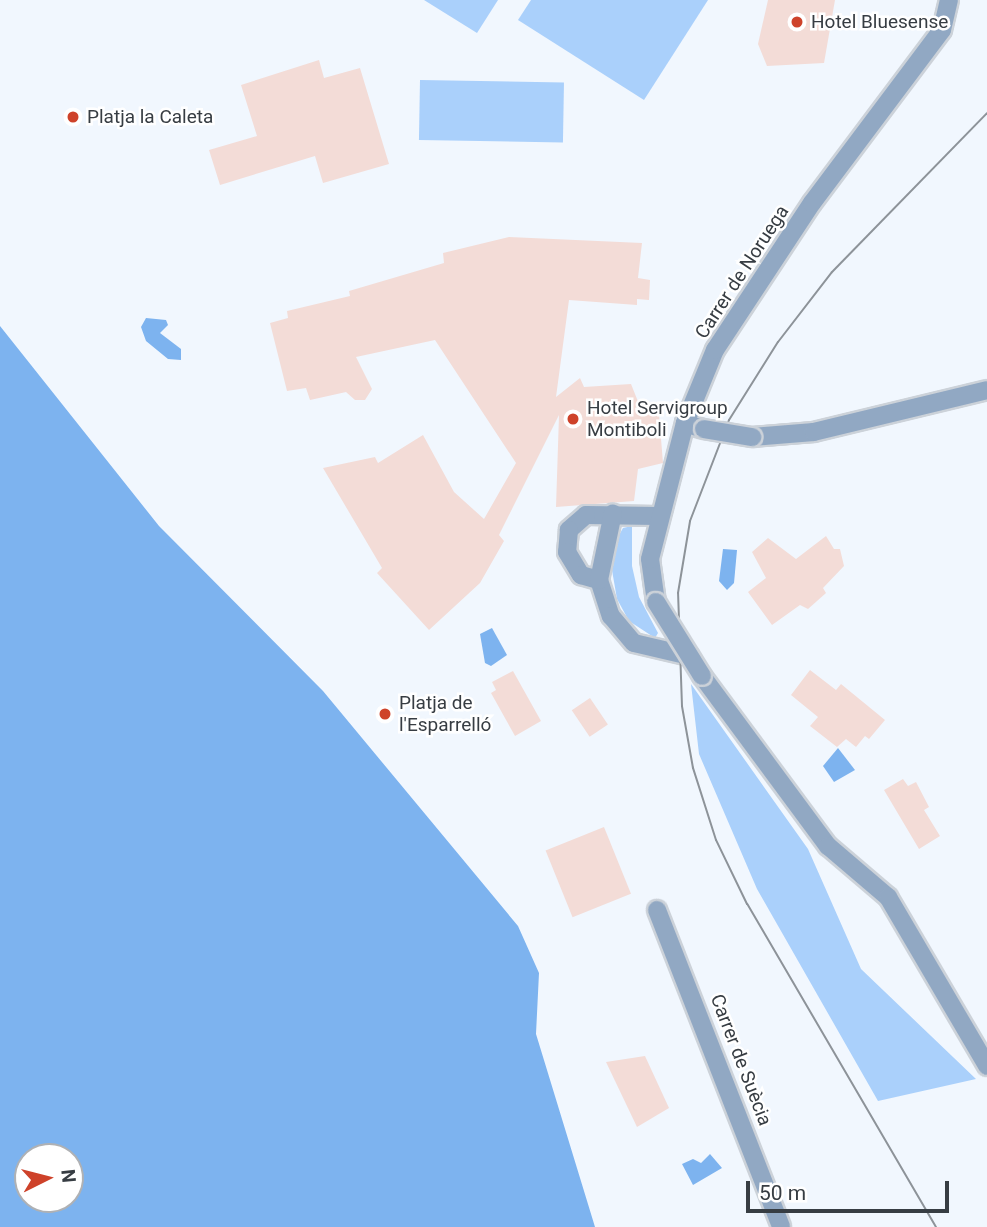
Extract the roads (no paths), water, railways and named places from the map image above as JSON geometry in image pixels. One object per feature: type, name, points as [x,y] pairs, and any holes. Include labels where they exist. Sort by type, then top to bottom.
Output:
[{"type":"street","name":"Carrer de Noruega","points":[[690,656],[656,601],[650,559],[658,516],[685,423],[715,350],[812,203],[942,30],[949,0]]},
{"type":"street","points":[[685,423],[752,437],[814,432],[987,390]]},
{"type":"street","points":[[599,580],[581,575],[567,552],[569,530],[586,515],[613,513],[658,516]]},
{"type":"street","points":[[613,513],[599,580],[611,615],[634,643],[690,656],[828,846],[888,897],[987,1066]]},
{"type":"street","name":"Carrer de Suècia","points":[[657,910],[781,1227]]},
{"type":"tram line","points":[[936,1227],[747,904],[716,840],[693,768],[682,706],[678,593],[690,521],[729,420],[778,342],[832,272],[987,113]]},
{"type":"place","name":"Hotel Bluesense","points":[[797,22]]},
{"type":"place","name":"Platja la Caleta","points":[[73,117]]},
{"type":"place","name":"Hotel Servigroup Montiboli","points":[[573,419]]},
{"type":"place","name":"Platja de l'Esparrelló","points":[[385,714]]}]
